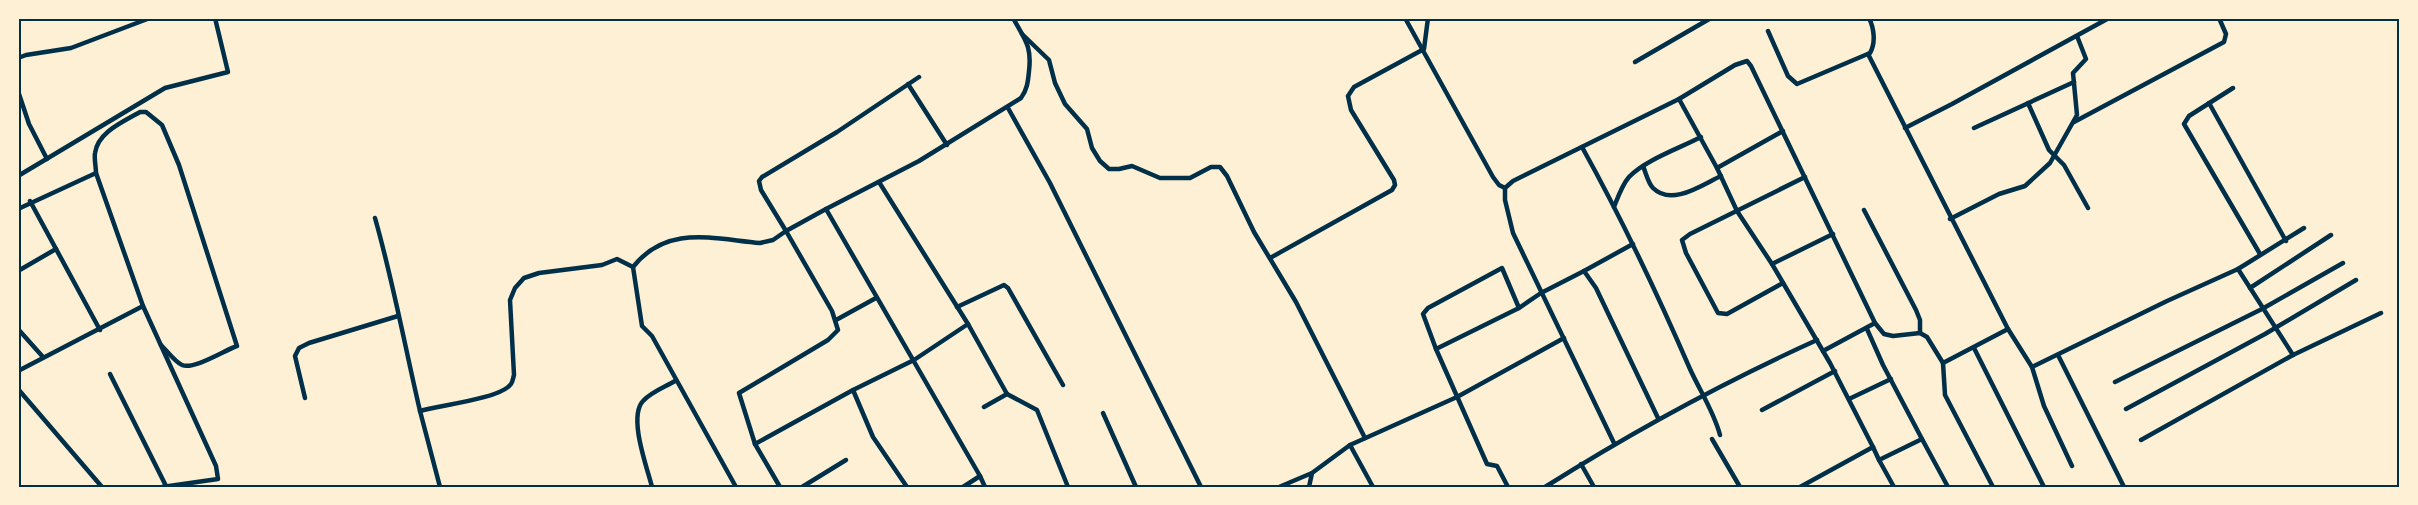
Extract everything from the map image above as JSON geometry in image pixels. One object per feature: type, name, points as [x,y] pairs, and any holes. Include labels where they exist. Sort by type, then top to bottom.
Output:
[{"type":"street","points":[[18,58],[71,48],[150,18]]},
{"type":"street","points":[[18,176],[165,88],[228,72],[215,18]]},
{"type":"street","points":[[736,487],[652,336],[642,326],[633,267],[651,248],[674,238],[760,243],[773,240],[826,209],[947,145],[1008,108],[1023,95],[1029,80],[1031,53],[1013,18]]},
{"type":"street","points":[[1405,18],[1493,177],[1499,185],[1505,188]]},
{"type":"street","points":[[1424,49],[1428,18]]},
{"type":"street","points":[[1635,62],[1711,18]]},
{"type":"street","points":[[1768,31],[1788,76],[1797,84],[1868,54],[1873,49],[1874,37],[1869,18]]},
{"type":"street","points":[[1905,128],[1952,105],[2109,18]]},
{"type":"street","points":[[2074,122],[2224,42],[2226,34],[2219,18]]},
{"type":"street","points":[[1022,34],[1049,60],[1055,83],[1065,104],[1087,129],[1092,148],[1108,169],[1119,170],[1132,166],[1160,178],[1191,178],[1211,167],[1220,167],[1227,176],[1254,232],[1365,438]]},
{"type":"street","points":[[1950,219],[1999,194],[2025,186],[2055,157],[2074,122],[2077,111],[2075,69],[2086,59],[2077,36]]},
{"type":"street","points":[[1270,258],[1392,190],[1395,185],[1394,180],[1351,110],[1348,92],[1424,49]]},
{"type":"street","points":[[1868,54],[1950,219],[2008,329],[2032,367],[2044,406],[2072,466]]},
{"type":"street","points":[[1505,188],[1679,99],[1736,64],[1747,62],[1783,131],[1875,323],[1884,334],[1893,336],[1920,333],[1928,337],[1943,363],[1944,395],[1993,487]]},
{"type":"street","points":[[780,487],[755,444],[739,393],[828,340],[838,330],[836,320],[762,190],[759,180],[837,132],[919,77]]},
{"type":"street","points":[[1974,128],[2074,82]]},
{"type":"street","points":[[908,84],[947,145]]},
{"type":"street","points":[[2233,88],[2189,116],[2184,124],[2260,255]]},
{"type":"street","points":[[18,91],[29,123],[47,159]]},
{"type":"street","points":[[1679,99],[1701,137],[1737,211],[1772,264],[1817,340],[1894,487]]},
{"type":"street","points":[[2028,103],[2046,144],[2064,165],[2088,208]]},
{"type":"street","points":[[2209,103],[2286,241]]},
{"type":"street","points":[[1008,108],[1050,183],[1201,487]]},
{"type":"street","points":[[110,374],[164,487],[218,479],[216,466],[159,342],[143,306],[96,173],[95,154],[99,143],[107,132],[140,112],[146,112],[162,125],[179,165],[237,346],[204,362],[184,366],[159,342]]},
{"type":"street","points":[[1717,168],[1783,131]]},
{"type":"street","points":[[1614,207],[1628,179],[1643,166],[1701,137]]},
{"type":"street","points":[[1582,147],[1633,244],[1702,397],[1717,424],[1720,435]]},
{"type":"street","points":[[1643,166],[1653,188],[1674,196],[1721,176]]},
{"type":"street","points":[[18,209],[30,201],[96,173]]},
{"type":"street","points":[[1783,283],[1727,314],[1718,313],[1686,253],[1682,240],[1805,177]]},
{"type":"street","points":[[879,182],[968,324],[1007,394],[1037,410],[1068,487]]},
{"type":"street","points":[[1505,188],[1505,200],[1513,233],[1614,443]]},
{"type":"street","points":[[30,201],[100,330]]},
{"type":"street","points":[[826,209],[985,487]]},
{"type":"street","points":[[1864,210],[1916,310],[1920,320],[1920,333]]},
{"type":"street","points":[[375,218],[440,487]]},
{"type":"street","points":[[2032,367],[2238,269],[2304,228]]},
{"type":"street","points":[[1772,264],[1833,234]]},
{"type":"street","points":[[2250,288],[2331,236]]},
{"type":"street","points":[[1436,349],[1519,308],[1541,293],[1633,244]]},
{"type":"street","points":[[18,271],[56,249]]},
{"type":"street","points":[[420,411],[477,399],[500,392],[511,384],[514,367],[510,300],[515,288],[524,278],[539,273],[602,265],[617,260],[633,267]]},
{"type":"street","points":[[2115,382],[2262,309],[2343,263]]},
{"type":"street","points":[[1508,487],[1497,466],[1486,464],[1436,349],[1424,314],[1428,308],[1502,268],[1519,308]]},
{"type":"street","points":[[2238,269],[2292,355]]},
{"type":"street","points":[[1584,271],[1596,288],[1658,418]]},
{"type":"street","points":[[2126,409],[2276,327],[2356,280]]},
{"type":"street","points":[[957,307],[1004,285],[1034,329],[1064,385]]},
{"type":"street","points":[[836,320],[876,298]]},
{"type":"street","points":[[18,371],[143,306]]},
{"type":"street","points":[[2141,440],[2292,355],[2381,314]]},
{"type":"street","points":[[305,398],[295,356],[299,348],[398,316]]},
{"type":"street","points":[[1823,351],[1875,323]]},
{"type":"street","points":[[755,444],[853,390],[914,360],[968,324]]},
{"type":"street","points":[[18,329],[43,357]]},
{"type":"street","points":[[1867,329],[1947,487]]},
{"type":"street","points":[[1943,363],[2008,329]]},
{"type":"street","points":[[1279,487],[1312,473],[1365,438],[1457,397],[1564,338]]},
{"type":"street","points":[[1545,487],[1658,418],[1702,397],[1739,375],[1817,340]]},
{"type":"street","points":[[1974,348],[2044,487]]},
{"type":"street","points":[[2058,355],[2124,487]]},
{"type":"street","points":[[1762,410],[1834,371]]},
{"type":"street","points":[[1849,399],[1891,379]]},
{"type":"street","points":[[652,487],[638,428],[638,408],[644,400],[675,381]]},
{"type":"street","points":[[18,388],[102,487]]},
{"type":"street","points":[[853,390],[873,437],[906,487]]},
{"type":"street","points":[[984,407],[1007,394]]},
{"type":"street","points":[[1103,413],[1136,487]]},
{"type":"street","points":[[1712,439],[1740,487]]},
{"type":"street","points":[[1879,459],[1922,439]]},
{"type":"street","points":[[1350,446],[1373,487]]},
{"type":"street","points":[[1800,487],[1873,447]]},
{"type":"street","points":[[802,487],[846,460]]},
{"type":"street","points":[[1581,464],[1594,487]]},
{"type":"street","points":[[1309,487],[1312,473]]},
{"type":"street","points":[[963,487],[980,476]]}]
